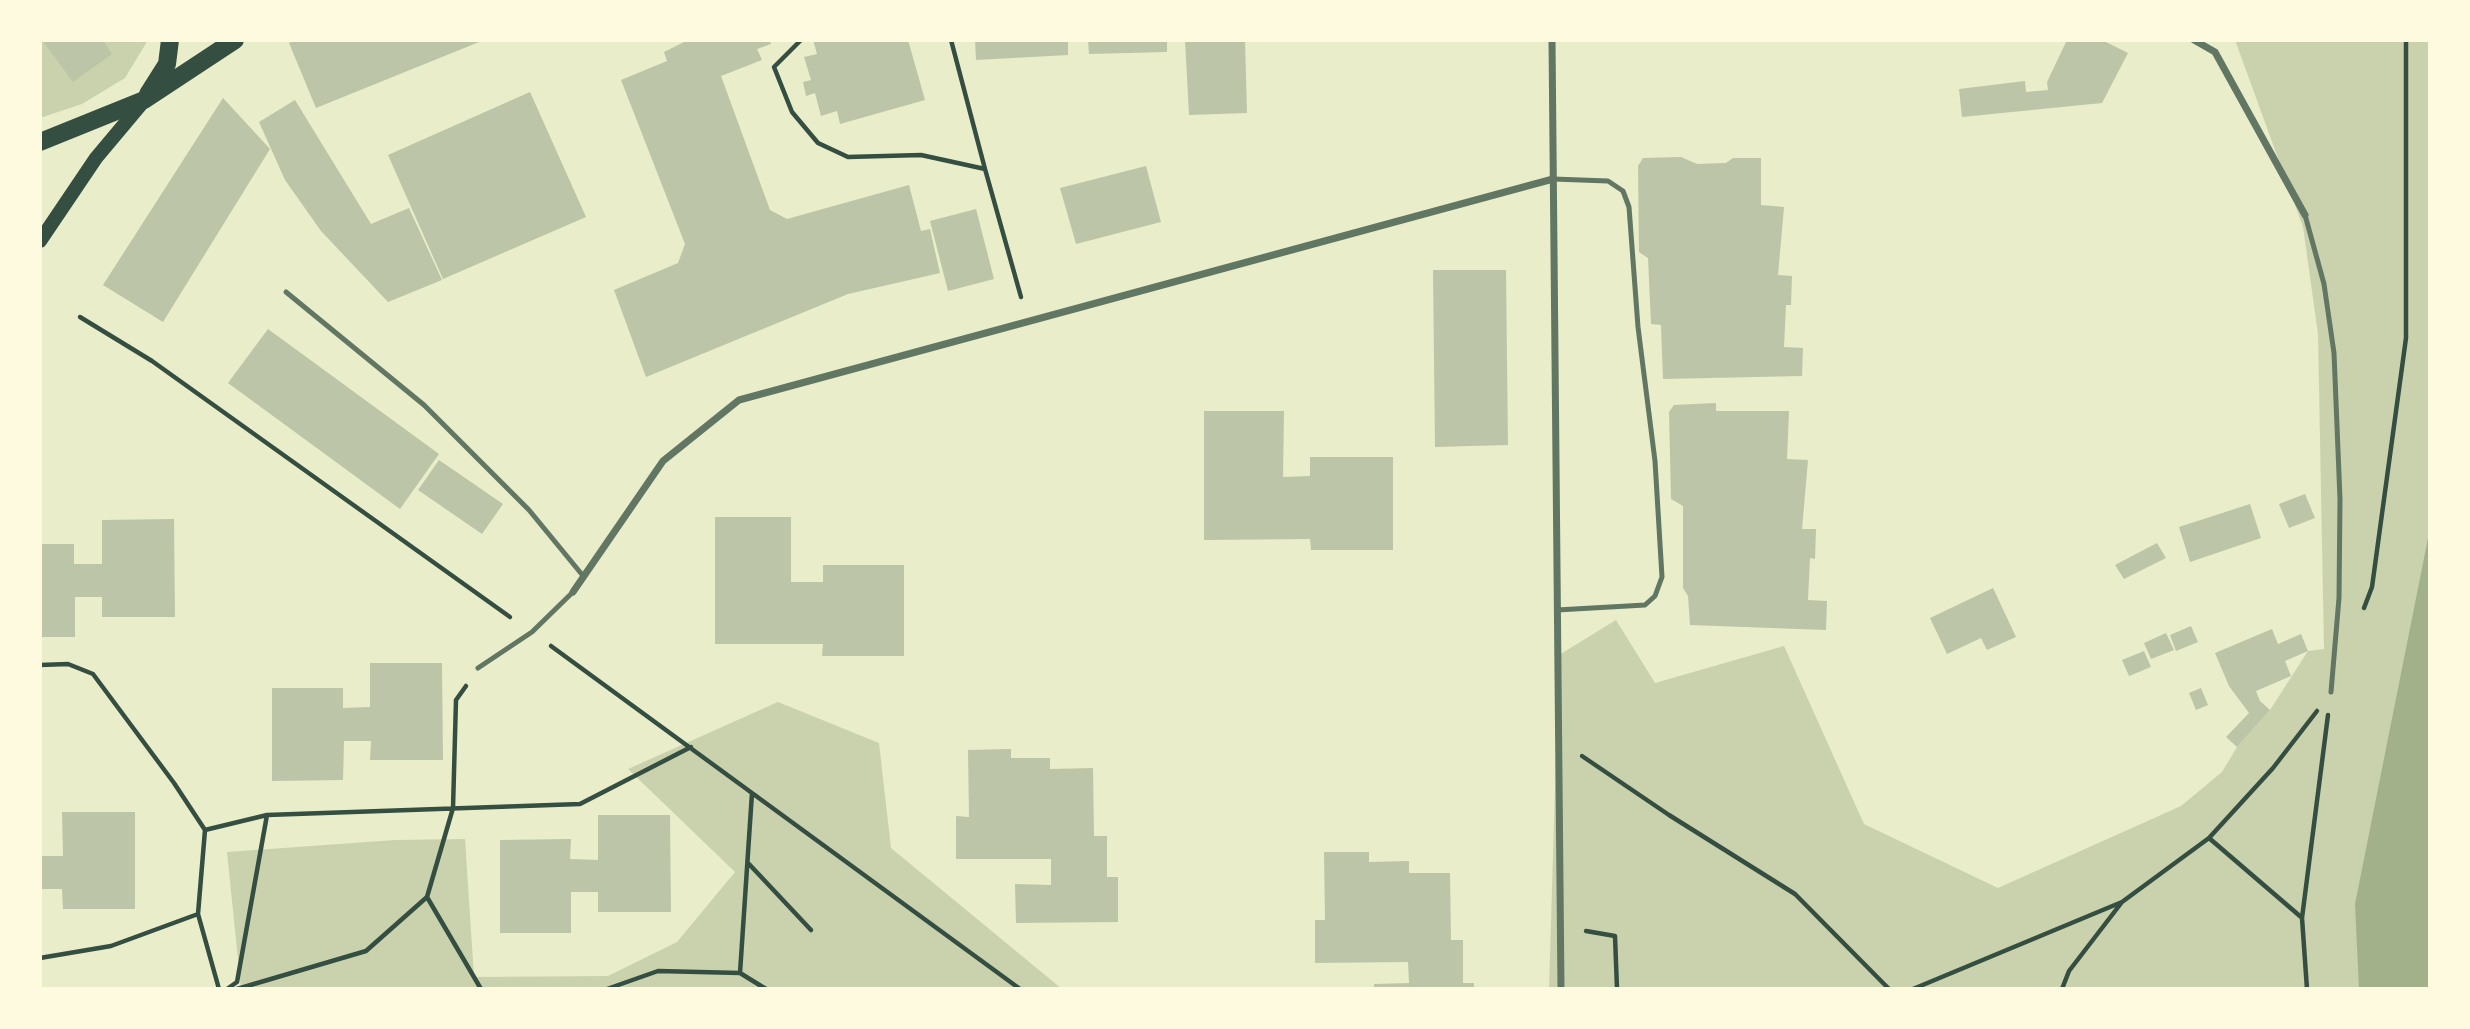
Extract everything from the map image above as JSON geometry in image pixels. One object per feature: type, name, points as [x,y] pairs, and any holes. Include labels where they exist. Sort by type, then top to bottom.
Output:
[{"type":"main road","points":[[40,241],[96,158],[144,100],[167,64],[170,40]]},
{"type":"main road","points":[[40,142],[144,100],[235,40]]},
{"type":"street","points":[[1552,40],[1561,989]]},
{"type":"street","points":[[2194,40],[2215,52],[2305,215]]},
{"type":"street","points":[[573,592],[663,461],[739,400],[1553,179]]},
{"type":"lane","points":[[1553,179],[1608,181],[1623,191],[1629,207],[1638,327],[1655,461],[1662,577],[1655,596],[1645,605],[1557,610]]},
{"type":"lane","points":[[2305,215],[2324,284],[2334,353],[2340,499],[2339,586],[2331,692]]},
{"type":"lane","points":[[286,292],[424,405],[529,510],[584,577]]},
{"type":"lane","points":[[478,668],[532,632],[573,592]]},
{"type":"path","points":[[802,40],[774,67],[792,112],[818,143],[848,157],[921,155],[985,169]]},
{"type":"path","points":[[951,40],[1028,321]]},
{"type":"path","points":[[2363,610],[2372,587],[2406,338],[2406,40]]},
{"type":"path","points":[[40,665],[68,664],[93,674],[174,783],[205,830],[198,915],[219,989]]},
{"type":"path","points":[[1913,989],[2122,902],[2208,838],[2273,768],[2331,692]]},
{"type":"path","points":[[2307,989],[2302,918],[2331,692]]},
{"type":"path","points":[[237,989],[366,951],[427,897],[453,808],[456,699]]},
{"type":"path","points":[[1559,742],[1796,894],[1889,989]]},
{"type":"path","points":[[205,830],[267,815],[580,804],[691,747]]},
{"type":"path","points":[[740,973],[752,793]]},
{"type":"path","points":[[228,989],[237,982],[267,815]]},
{"type":"path","points":[[2208,838],[2302,918]]},
{"type":"path","points":[[748,864],[811,930]]},
{"type":"path","points":[[427,897],[481,989]]},
{"type":"path","points":[[2062,989],[2069,971],[2122,902]]},
{"type":"path","points":[[40,958],[111,946],[198,915]]},
{"type":"path","points":[[1560,927],[1615,936],[1617,989]]},
{"type":"path","points":[[607,989],[658,971],[740,973],[766,989]]},
{"type":"shaded area","points":[[40,40],[148,40],[125,78],[82,104],[40,118]]},
{"type":"shaded area","points":[[2235,40],[2430,40],[2430,989],[1549,989],[1559,655],[1616,620],[1655,683],[1784,646],[1864,824],[1998,888],[2181,806],[2222,772],[2237,747],[2270,710],[2308,651],[2324,649],[2318,334],[2303,227]]},
{"type":"shaded area","points":[[2430,528],[2430,989],[2359,989],[2355,904]]},
{"type":"shaded area","points":[[778,702],[879,743],[891,848],[1062,989],[241,989],[227,852],[395,840],[465,839],[474,977],[608,976],[677,942],[735,872],[628,769]]},
{"type":"building","points":[[42,40],[103,40],[112,54],[73,82]]},
{"type":"building","points":[[296,40],[484,40],[316,108],[289,43]]},
{"type":"building","points":[[688,40],[770,40],[771,44],[757,49],[762,60],[721,76],[770,210],[787,219],[909,185],[921,231],[930,229],[940,273],[848,294],[646,377],[614,290],[678,263],[685,244],[621,80],[667,61],[664,52]]},
{"type":"building","points":[[813,40],[908,40],[925,100],[840,124],[837,111],[821,116],[815,93],[806,96],[803,82],[811,80],[804,57],[817,54]]},
{"type":"building","points":[[975,40],[1068,40],[1068,55],[976,60]]},
{"type":"building","points":[[1088,40],[1167,40],[1167,52],[1089,54]]},
{"type":"building","points":[[1185,40],[1245,40],[1247,113],[1189,115]]},
{"type":"building","points":[[2067,40],[2102,40],[2128,53],[2102,103],[1962,117],[1959,89],[2025,81],[2026,92],[2048,90],[2047,82]]},
{"type":"building","points":[[530,92],[586,217],[443,279],[388,155]]},
{"type":"building","points":[[223,98],[270,149],[163,322],[103,285]]},
{"type":"building","points":[[295,100],[371,224],[409,208],[442,280],[388,302],[321,231],[285,180],[259,122]]},
{"type":"building","points":[[1681,157],[1697,164],[1726,163],[1733,158],[1761,158],[1761,205],[1784,207],[1778,275],[1792,276],[1791,305],[1786,305],[1784,347],[1803,348],[1802,376],[1663,379],[1661,325],[1651,324],[1648,258],[1639,252],[1638,166],[1643,158]]},
{"type":"building","points":[[1146,166],[1161,222],[1076,244],[1060,188]]},
{"type":"building","points":[[976,209],[994,279],[948,291],[930,221]]},
{"type":"building","points":[[1433,270],[1506,270],[1508,445],[1435,447]]},
{"type":"building","points":[[268,329],[439,454],[400,509],[228,383]]},
{"type":"building","points":[[1716,403],[1716,411],[1789,411],[1787,459],[1808,460],[1802,529],[1816,529],[1815,559],[1810,558],[1808,600],[1827,601],[1826,630],[1690,625],[1688,596],[1683,588],[1683,506],[1671,499],[1669,412],[1674,405]]},
{"type":"building","points":[[1204,411],[1284,411],[1283,477],[1310,476],[1310,457],[1393,457],[1393,550],[1311,550],[1310,539],[1204,540]]},
{"type":"building","points":[[439,460],[503,504],[482,534],[418,490]]},
{"type":"building","points":[[2305,494],[2315,518],[2289,528],[2279,504]]},
{"type":"building","points":[[2250,504],[2261,538],[2190,562],[2179,527]]},
{"type":"building","points":[[715,517],[791,517],[791,582],[823,582],[823,565],[904,565],[904,656],[822,656],[823,644],[715,644]]},
{"type":"building","points":[[174,519],[175,617],[102,617],[102,597],[75,597],[75,637],[40,637],[40,544],[74,544],[74,564],[102,564],[102,520]]},
{"type":"building","points":[[2157,543],[2166,558],[2124,579],[2115,565]]},
{"type":"building","points":[[1993,588],[2016,637],[1987,650],[1981,638],[1947,654],[1930,618]]},
{"type":"building","points":[[2191,626],[2198,642],[2176,651],[2170,635]]},
{"type":"building","points":[[2272,629],[2278,644],[2301,634],[2308,651],[2285,661],[2291,676],[2256,691],[2260,701],[2270,710],[2237,747],[2226,737],[2249,713],[2229,686],[2215,653]]},
{"type":"building","points":[[2166,633],[2174,650],[2151,659],[2144,643]]},
{"type":"building","points":[[2144,651],[2151,667],[2129,676],[2122,660]]},
{"type":"building","points":[[370,663],[442,663],[443,760],[370,760],[371,741],[344,741],[343,780],[272,781],[272,688],[343,688],[343,708],[370,707]]},
{"type":"building","points":[[2201,688],[2208,705],[2196,710],[2189,693]]},
{"type":"building","points":[[1011,749],[1011,758],[1050,758],[1050,769],[1093,768],[1094,836],[1107,836],[1107,877],[1118,877],[1118,922],[1016,923],[1015,884],[1051,885],[1051,859],[956,859],[956,816],[969,817],[968,750]]},
{"type":"building","points":[[62,812],[135,812],[135,909],[63,909],[62,889],[40,889],[40,856],[63,856]]},
{"type":"building","points":[[598,815],[670,815],[671,912],[598,912],[598,892],[571,892],[571,933],[500,933],[500,840],[571,839],[570,859],[598,860]]},
{"type":"building","points":[[1324,852],[1369,852],[1369,862],[1409,861],[1409,873],[1450,873],[1451,940],[1463,940],[1463,983],[1474,983],[1474,989],[1374,989],[1374,984],[1409,983],[1408,962],[1315,963],[1315,920],[1325,920]]}]
